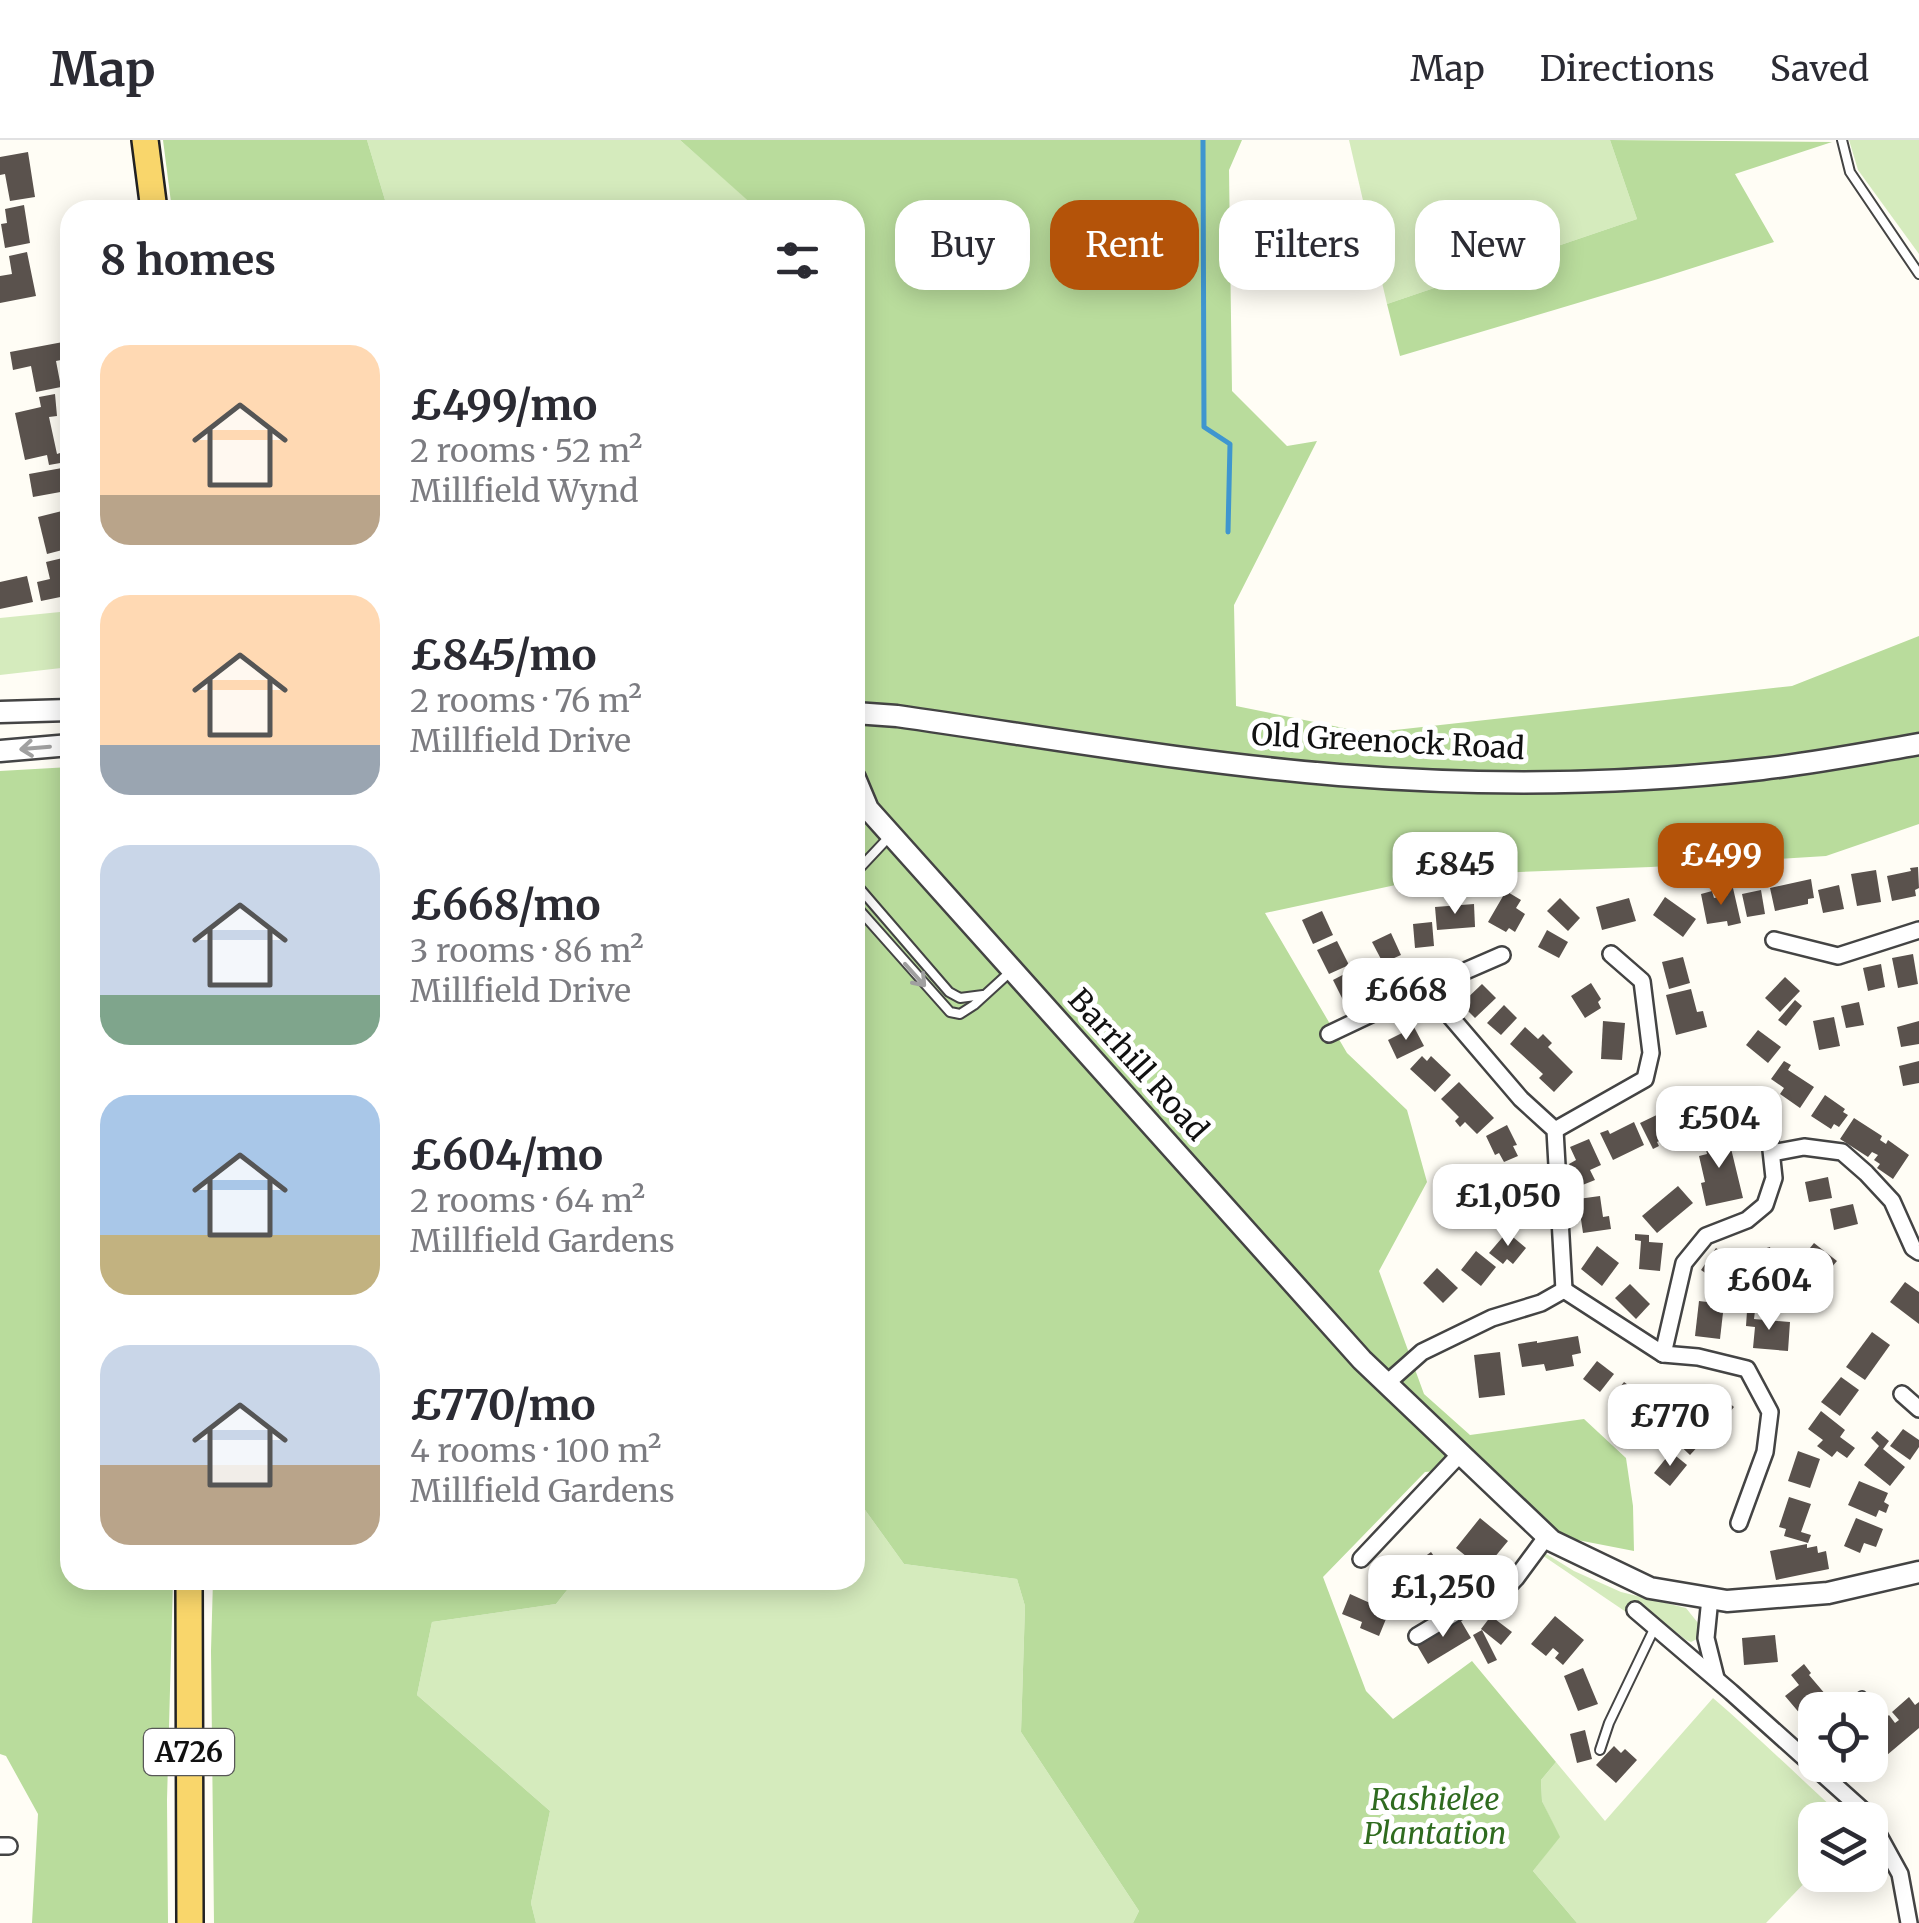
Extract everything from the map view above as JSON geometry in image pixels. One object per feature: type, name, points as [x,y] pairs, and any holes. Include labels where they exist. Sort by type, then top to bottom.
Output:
[{"type":"main road","points":[[145,140],[153,200]]},
{"type":"main road","name":"A726","points":[[189,1590],[190,1923]]},
{"type":"street","points":[[0,712],[60,710]]},
{"type":"street","name":"Old Greenock Road","points":[[865,714],[1271,769],[1443,780],[1682,776],[1763,769],[1919,744]]},
{"type":"street","points":[[0,751],[60,746]]},
{"type":"street","name":"Barrhill Road","points":[[865,802],[1362,1360],[1552,1541],[1650,1588],[1727,1601],[1828,1593],[1919,1572]]},
{"type":"street","points":[[1774,940],[1838,956],[1919,930]]},
{"type":"street","points":[[1555,1130],[1646,1080],[1651,1053],[1642,982],[1611,954]]},
{"type":"street","points":[[1328,1034],[1502,955]]},
{"type":"street","points":[[1426,988],[1521,1099],[1555,1130],[1564,1290]]},
{"type":"street","points":[[1663,1354],[1684,1263],[1706,1236],[1747,1220],[1765,1205],[1774,1178],[1770,1142],[1758,1102]]},
{"type":"street","points":[[1772,1154],[1804,1148],[1842,1152],[1892,1201],[1913,1248],[1919,1252]]},
{"type":"street","points":[[1387,1384],[1422,1352],[1492,1318],[1541,1303],[1564,1290]]},
{"type":"street","points":[[1564,1290],[1663,1354],[1698,1357],[1747,1369],[1770,1412],[1764,1452],[1739,1524]]},
{"type":"street","points":[[1902,1394],[1919,1409]]},
{"type":"street","points":[[1361,1558],[1460,1454]]},
{"type":"street","points":[[1418,1636],[1467,1606],[1499,1596],[1547,1536]]},
{"type":"street","points":[[1710,1598],[1706,1638],[1717,1680]]},
{"type":"street","points":[[1635,1610],[1798,1752]]},
{"type":"street","points":[[1831,1782],[1867,1814],[1900,1874],[1909,1923]]},
{"type":"lane","points":[[1842,140],[1850,172],[1919,274]]},
{"type":"lane","points":[[865,863],[891,834]]},
{"type":"lane","points":[[865,895],[949,992],[960,998],[983,994]]},
{"type":"lane","points":[[865,916],[950,1012],[960,1014],[974,1005],[1012,970]]},
{"type":"lane","points":[[1600,1750],[1655,1627]]},
{"type":"green space","points":[[163,140],[367,140],[385,200],[171,200]]},
{"type":"green space","points":[[367,140],[680,140],[748,200],[385,200]]},
{"type":"green space","name":"Rashielee Plantation","points":[[680,140],[1242,140],[1229,170],[1229,200],[1219,200],[1219,290],[1231,290],[1232,391],[1287,446],[1317,441],[1234,605],[1236,706],[1368,733],[1792,686],[1919,636],[1919,824],[1826,856],[1442,875],[1265,913],[1347,1053],[1407,1110],[1427,1182],[1379,1271],[1424,1394],[1470,1435],[1584,1419],[1626,1458],[1634,1551],[1562,1537],[1486,1467],[1425,1472],[1323,1577],[1366,1691],[1393,1719],[1472,1661],[1556,1762],[1541,1780],[1542,1801],[1560,1837],[1533,1871],[1577,1923],[1133,1923],[1139,1911],[1021,1732],[1025,1606],[1017,1579],[904,1564],[865,1510],[865,200],[747,200]]},
{"type":"green space","points":[[1349,140],[1610,140],[1637,219],[1560,245],[1560,200],[1415,200],[1415,290],[1428,290],[1387,304],[1384,290],[1395,290],[1395,200],[1363,200]]},
{"type":"green space","points":[[1610,140],[1832,142],[1735,174],[1774,242],[1400,356],[1387,304],[1428,290],[1560,290],[1560,245],[1637,219]]},
{"type":"green space","points":[[1849,140],[1919,140],[1919,254],[1858,170]]},
{"type":"green space","points":[[60,612],[60,668],[0,675],[0,618]]},
{"type":"green space","points":[[60,768],[60,1590],[173,1590],[168,1923],[32,1923],[38,1814],[6,1756],[0,1754],[0,771]]},
{"type":"green space","points":[[865,1510],[904,1564],[1017,1579],[1025,1606],[1021,1732],[1139,1911],[1133,1923],[536,1923],[531,1903],[550,1811],[417,1695],[432,1622],[556,1604],[567,1590],[865,1590]]},
{"type":"green space","points":[[1540,1550],[1621,1592],[1686,1608],[1698,1623],[1699,1638],[1686,1640],[1639,1603],[1629,1614],[1539,1553]]},
{"type":"green space","points":[[213,1590],[567,1590],[556,1604],[432,1622],[417,1695],[550,1811],[531,1903],[536,1923],[214,1923]]},
{"type":"green space","points":[[1713,1698],[1798,1776],[1798,1782],[1805,1782],[1826,1802],[1798,1802],[1798,1890],[1766,1923],[1577,1923],[1533,1871],[1559,1837],[1542,1801],[1541,1780],[1556,1762],[1605,1821]]},
{"type":"building","points":[[28,152],[35,197],[10,201],[5,174],[0,175],[0,157]]},
{"type":"building","points":[[24,205],[30,243],[5,248],[1,224],[7,223],[5,209]]},
{"type":"building","points":[[27,252],[36,296],[0,303],[0,276],[12,274],[9,256]]},
{"type":"building","points":[[60,343],[60,360],[56,361],[60,387],[36,392],[31,366],[13,370],[10,352]]},
{"type":"building","points":[[55,394],[57,416],[49,417],[60,463],[49,465],[47,455],[25,460],[15,413],[41,407],[39,397]]},
{"type":"building","points":[[60,468],[60,492],[33,497],[29,474]]},
{"type":"building","points":[[60,512],[60,551],[47,554],[38,517]]},
{"type":"building","points":[[60,559],[60,597],[41,601],[37,582],[50,579],[46,562]]},
{"type":"building","points":[[27,576],[33,602],[0,609],[0,582]]},
{"type":"building","points":[[1918,867],[1916,896],[1892,901],[1887,876]]},
{"type":"building","points":[[1876,870],[1881,902],[1857,906],[1851,874]]},
{"type":"building","points":[[1811,879],[1814,898],[1808,899],[1808,904],[1775,911],[1770,888]]},
{"type":"building","points":[[1839,885],[1844,909],[1823,913],[1818,890]]},
{"type":"building","points":[[1733,888],[1741,923],[1707,924],[1701,894],[1712,891],[1714,898],[1728,895],[1726,889]]},
{"type":"building","points":[[1761,890],[1765,914],[1747,917],[1742,894]]},
{"type":"building","points":[[1506,891],[1521,900],[1516,908],[1525,914],[1515,932],[1509,928],[1506,932],[1488,922]]},
{"type":"building","points":[[1665,897],[1696,919],[1683,937],[1653,915]]},
{"type":"building","points":[[1560,898],[1580,918],[1568,931],[1547,911]]},
{"type":"building","points":[[1629,898],[1636,921],[1602,930],[1596,907]]},
{"type":"building","points":[[1474,904],[1475,927],[1437,930],[1435,907]]},
{"type":"building","points":[[1322,911],[1333,935],[1313,944],[1302,920]]},
{"type":"building","points":[[1432,922],[1434,946],[1415,948],[1413,924]]},
{"type":"building","points":[[1547,930],[1568,942],[1559,958],[1538,947]]},
{"type":"building","points":[[1391,933],[1401,955],[1383,963],[1372,942]]},
{"type":"building","points":[[1337,941],[1349,965],[1329,974],[1317,950]]},
{"type":"building","points":[[1913,954],[1918,984],[1898,988],[1892,958]]},
{"type":"building","points":[[1683,957],[1690,983],[1669,989],[1662,962]]},
{"type":"building","points":[[1881,964],[1885,987],[1868,991],[1863,968]]},
{"type":"building","points":[[1352,970],[1364,994],[1345,1004],[1333,980]]},
{"type":"building","points":[[1785,977],[1800,991],[1780,1012],[1765,998]]},
{"type":"building","points":[[1591,983],[1601,999],[1601,1008],[1585,1018],[1571,996]]},
{"type":"building","points":[[1482,984],[1496,998],[1475,1018],[1461,1004]]},
{"type":"building","points":[[1691,989],[1697,1012],[1703,1011],[1707,1027],[1676,1035],[1666,995]]},
{"type":"building","points":[[1795,1000],[1802,1006],[1786,1026],[1778,1020]]},
{"type":"building","points":[[1859,1002],[1864,1025],[1846,1028],[1841,1006]]},
{"type":"building","points":[[1504,1005],[1517,1018],[1501,1035],[1487,1023]]},
{"type":"building","points":[[1834,1017],[1840,1046],[1819,1050],[1813,1021]]},
{"type":"building","points":[[1603,1021],[1625,1023],[1622,1060],[1601,1059]]},
{"type":"building","points":[[1919,1021],[1919,1044],[1901,1047],[1897,1027]]},
{"type":"building","points":[[1414,1027],[1424,1046],[1397,1059],[1388,1040]]},
{"type":"building","points":[[1525,1027],[1538,1039],[1543,1034],[1552,1043],[1548,1047],[1573,1072],[1554,1092],[1539,1078],[1543,1074],[1510,1044]]},
{"type":"building","points":[[1758,1030],[1781,1047],[1768,1063],[1746,1045]]},
{"type":"building","points":[[1422,1056],[1427,1061],[1431,1056],[1451,1075],[1435,1092],[1410,1069]]},
{"type":"building","points":[[1784,1061],[1791,1065],[1788,1070],[1814,1087],[1800,1108],[1780,1094],[1784,1088],[1771,1079]]},
{"type":"building","points":[[1919,1061],[1919,1083],[1903,1086],[1899,1066]]},
{"type":"building","points":[[1459,1082],[1494,1118],[1477,1134],[1465,1122],[1460,1127],[1455,1121],[1459,1117],[1441,1099]]},
{"type":"building","points":[[1679,1086],[1692,1099],[1698,1094],[1707,1102],[1686,1123],[1664,1101]]},
{"type":"building","points":[[1825,1095],[1848,1115],[1839,1127],[1834,1124],[1831,1129],[1811,1116]]},
{"type":"building","points":[[1665,1111],[1676,1133],[1657,1142],[1659,1146],[1653,1149],[1640,1123]]},
{"type":"building","points":[[1854,1118],[1882,1136],[1880,1140],[1886,1144],[1888,1140],[1909,1155],[1893,1179],[1877,1168],[1880,1164],[1874,1160],[1878,1155],[1872,1152],[1868,1157],[1840,1139]]},
{"type":"building","points":[[1634,1122],[1644,1145],[1613,1160],[1600,1133],[1608,1130],[1610,1134]]},
{"type":"building","points":[[1507,1125],[1518,1156],[1504,1162],[1499,1153],[1495,1155],[1486,1136]]},
{"type":"building","points":[[1727,1132],[1743,1198],[1706,1206],[1699,1156],[1707,1154],[1703,1137]]},
{"type":"building","points":[[1589,1139],[1601,1165],[1590,1170],[1595,1180],[1580,1186],[1569,1164],[1576,1160],[1570,1147]]},
{"type":"building","points":[[1520,1167],[1524,1199],[1501,1202],[1497,1170]]},
{"type":"building","points":[[1828,1177],[1832,1198],[1809,1202],[1805,1182]]},
{"type":"building","points":[[1678,1186],[1693,1203],[1657,1233],[1642,1216]]},
{"type":"building","points":[[1600,1196],[1603,1217],[1609,1216],[1611,1229],[1583,1233],[1578,1199]]},
{"type":"building","points":[[1853,1204],[1858,1224],[1834,1230],[1830,1209]]},
{"type":"building","points":[[1507,1232],[1526,1248],[1513,1264],[1507,1259],[1503,1264],[1489,1253]]},
{"type":"building","points":[[1635,1234],[1649,1235],[1649,1242],[1663,1243],[1660,1271],[1639,1269],[1641,1241],[1635,1240]]},
{"type":"building","points":[[1814,1243],[1837,1261],[1818,1283],[1802,1271],[1812,1259],[1806,1253]]},
{"type":"building","points":[[1597,1246],[1619,1263],[1602,1286],[1581,1269]]},
{"type":"building","points":[[1770,1247],[1778,1276],[1758,1281],[1750,1253]]},
{"type":"building","points":[[1716,1248],[1736,1262],[1720,1283],[1701,1270]]},
{"type":"building","points":[[1476,1251],[1496,1267],[1481,1286],[1461,1270]]},
{"type":"building","points":[[1437,1268],[1458,1288],[1443,1303],[1423,1283]]},
{"type":"building","points":[[1905,1282],[1919,1292],[1919,1324],[1890,1302]]},
{"type":"building","points":[[1630,1284],[1650,1304],[1636,1319],[1615,1298]]},
{"type":"building","points":[[1699,1301],[1724,1304],[1720,1339],[1695,1336]]},
{"type":"building","points":[[1747,1311],[1755,1311],[1754,1319],[1790,1322],[1788,1351],[1753,1348],[1755,1327],[1746,1326]]},
{"type":"building","points":[[1872,1332],[1890,1345],[1865,1380],[1846,1367]]},
{"type":"building","points":[[1578,1336],[1581,1353],[1572,1355],[1574,1366],[1546,1371],[1544,1364],[1522,1367],[1518,1344]]},
{"type":"building","points":[[1500,1352],[1505,1395],[1479,1398],[1474,1355]]},
{"type":"building","points":[[1597,1361],[1614,1374],[1600,1392],[1583,1379]]},
{"type":"building","points":[[1841,1377],[1859,1390],[1840,1416],[1821,1402]]},
{"type":"building","points":[[1624,1382],[1639,1393],[1625,1411],[1610,1400]]},
{"type":"building","points":[[1712,1388],[1734,1407],[1721,1423],[1698,1404]]},
{"type":"building","points":[[1647,1393],[1668,1410],[1653,1428],[1632,1411]]},
{"type":"building","points":[[1821,1411],[1845,1430],[1840,1437],[1855,1448],[1847,1458],[1837,1451],[1832,1457],[1817,1446],[1823,1440],[1808,1429]]},
{"type":"building","points":[[1695,1416],[1712,1431],[1690,1455],[1673,1439]]},
{"type":"building","points":[[1903,1429],[1919,1440],[1910,1460],[1890,1446]]},
{"type":"building","points":[[1877,1431],[1889,1441],[1883,1449],[1905,1467],[1890,1486],[1864,1465],[1879,1446],[1871,1438]]},
{"type":"building","points":[[1798,1451],[1820,1459],[1810,1488],[1788,1481]]},
{"type":"building","points":[[1671,1452],[1687,1465],[1670,1486],[1654,1473]]},
{"type":"building","points":[[1859,1481],[1888,1493],[1884,1502],[1889,1505],[1886,1513],[1879,1510],[1876,1517],[1848,1505]]},
{"type":"building","points":[[1789,1497],[1811,1504],[1801,1532],[1811,1535],[1808,1543],[1784,1536],[1786,1529],[1779,1527]]},
{"type":"building","points":[[1480,1518],[1508,1541],[1482,1569],[1456,1548]]},
{"type":"building","points":[[1856,1518],[1883,1529],[1876,1547],[1864,1543],[1860,1553],[1844,1546]]},
{"type":"building","points":[[1807,1544],[1807,1548],[1817,1546],[1818,1553],[1826,1551],[1829,1569],[1776,1580],[1770,1551]]},
{"type":"building","points":[[1431,1552],[1448,1576],[1419,1598],[1401,1574]]},
{"type":"building","points":[[1350,1594],[1370,1603],[1373,1595],[1393,1602],[1379,1636],[1360,1628],[1362,1622],[1342,1614]]},
{"type":"building","points":[[1458,1616],[1471,1638],[1428,1664],[1415,1642]]},
{"type":"building","points":[[1491,1616],[1512,1632],[1501,1645],[1481,1629]]},
{"type":"building","points":[[1555,1616],[1584,1640],[1563,1665],[1555,1658],[1559,1653],[1553,1648],[1546,1656],[1531,1644]]},
{"type":"building","points":[[1482,1630],[1497,1660],[1488,1664],[1473,1635]]},
{"type":"building","points":[[1775,1635],[1778,1662],[1744,1665],[1742,1638]]},
{"type":"building","points":[[1804,1664],[1823,1692],[1798,1692],[1798,1711],[1785,1696],[1799,1685],[1791,1675]]},
{"type":"building","points":[[1583,1668],[1598,1704],[1578,1711],[1564,1676]]},
{"type":"building","points":[[1909,1697],[1915,1705],[1919,1702],[1919,1728],[1888,1754],[1888,1716],[1895,1723],[1899,1720],[1892,1712]]},
{"type":"building","points":[[1585,1730],[1592,1759],[1577,1763],[1570,1734]]},
{"type":"building","points":[[1614,1746],[1621,1753],[1625,1749],[1637,1760],[1616,1783],[1596,1765]]},
{"type":"waterway","points":[[1203,140],[1204,427],[1230,444],[1228,532]]}]
